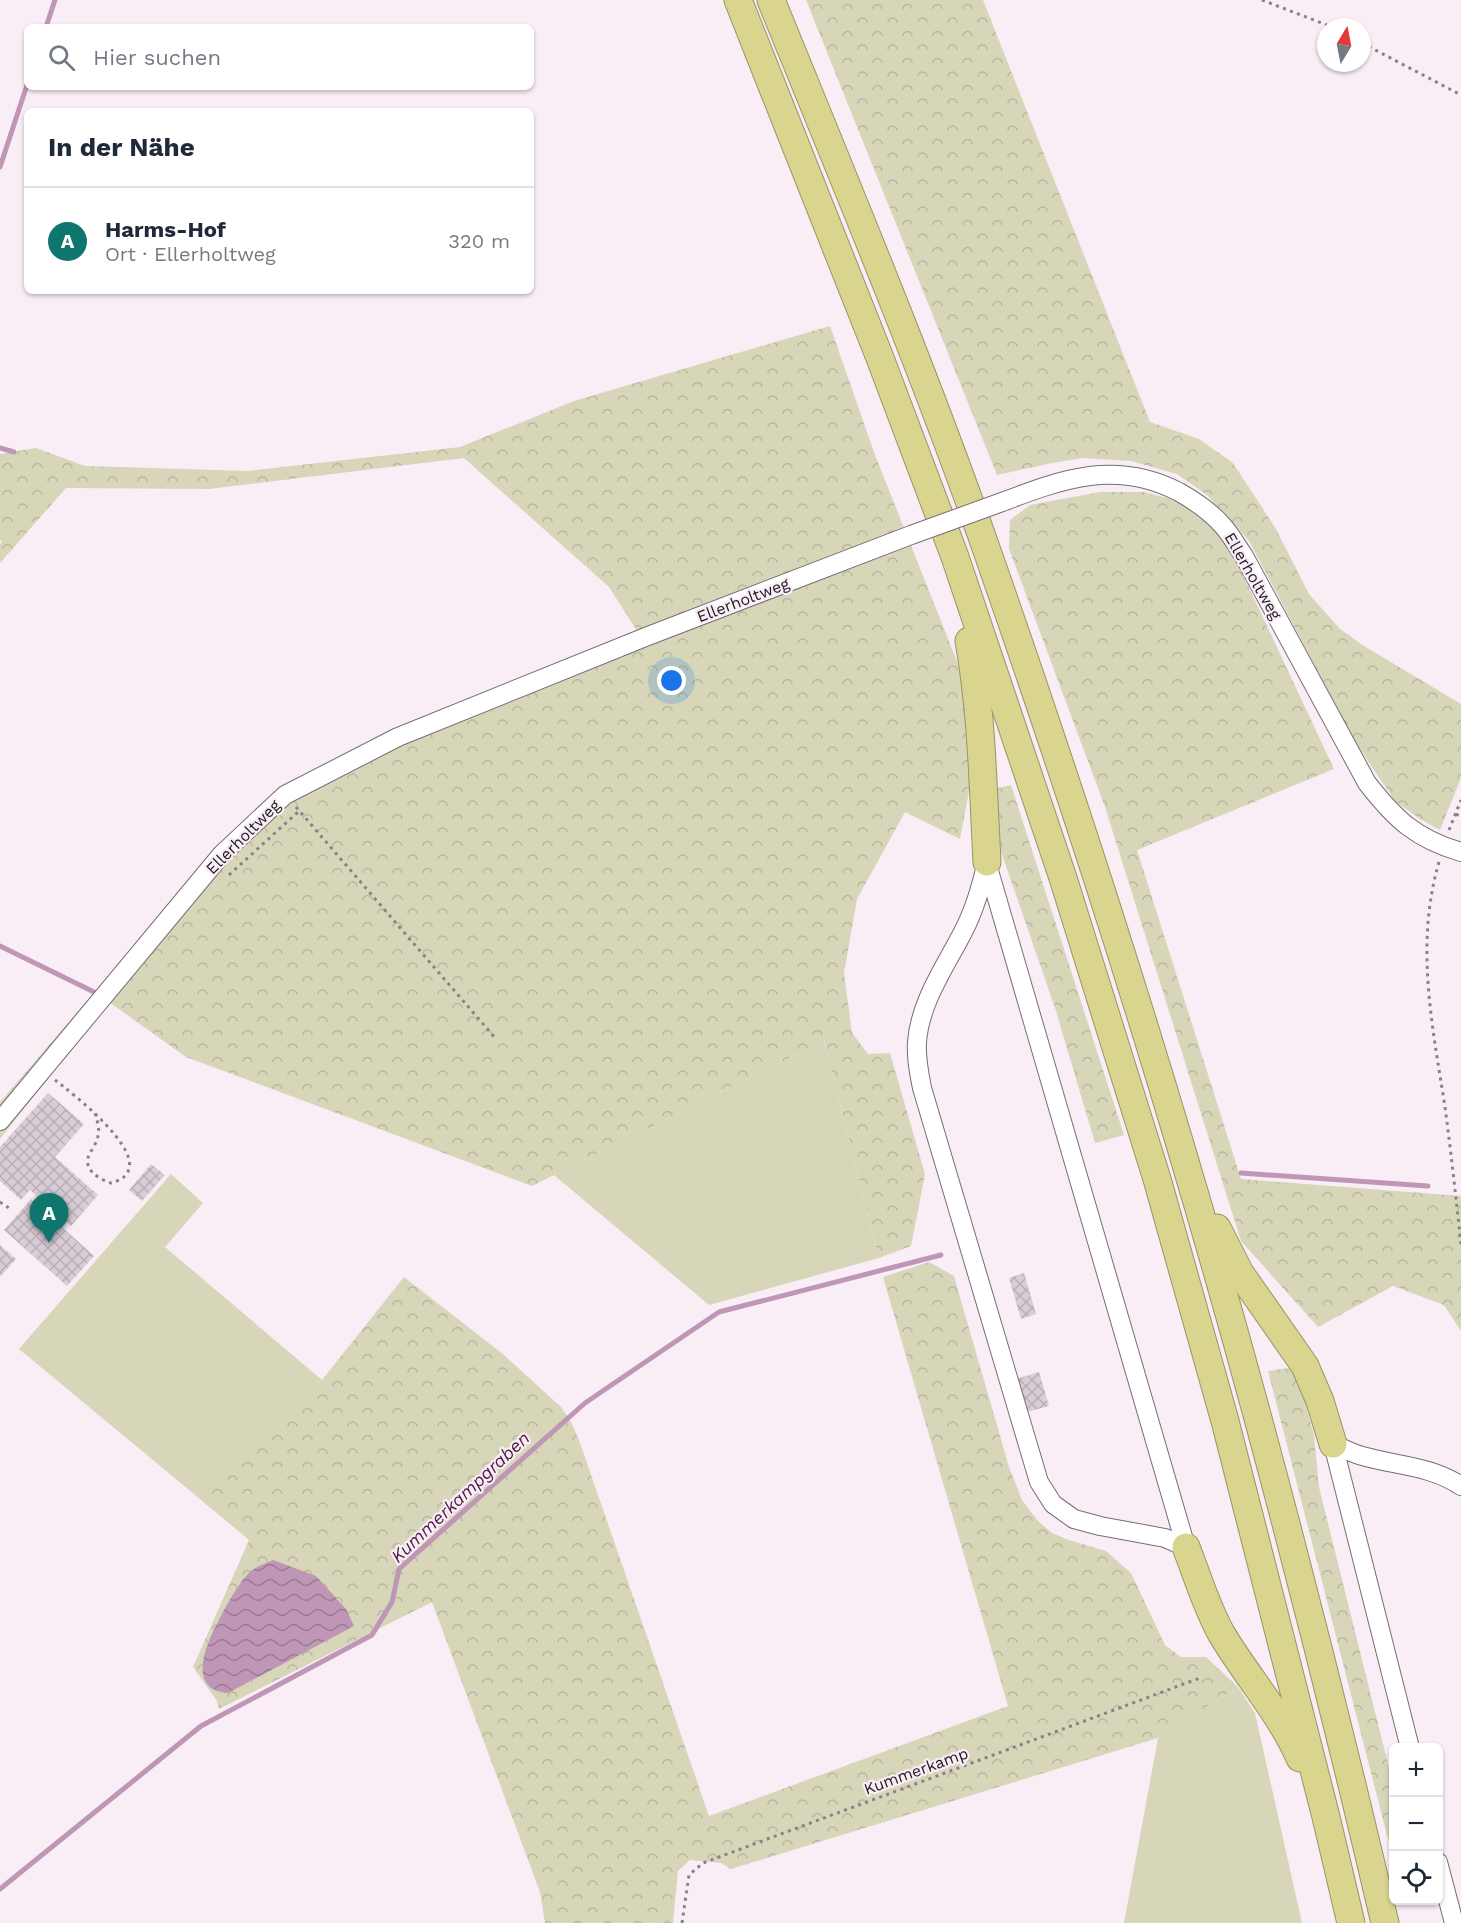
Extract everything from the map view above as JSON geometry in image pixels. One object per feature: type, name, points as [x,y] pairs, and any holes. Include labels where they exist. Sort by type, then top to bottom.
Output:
[{"type":"highway","points":[[738,0],[876,347],[955,557],[1063,878],[1156,1179],[1225,1421],[1351,1923]]},
{"type":"highway","points":[[771,0],[912,347],[985,546],[1094,865],[1188,1171],[1260,1424],[1356,1799],[1385,1923]]},
{"type":"highway","points":[[955,557],[975,675],[987,862]]},
{"type":"highway","points":[[1188,1171],[1240,1273],[1305,1366],[1320,1401],[1333,1444]]},
{"type":"highway","points":[[1186,1547],[1204,1597],[1220,1631],[1275,1710],[1326,1817]]},
{"type":"street","name":"Ellerholtweg","points":[[0,1121],[221,855],[285,795],[409,732],[648,636],[911,535],[1048,485],[1089,475],[1129,474],[1163,484],[1195,501],[1223,525],[1244,556],[1367,783],[1387,809],[1406,825],[1425,838],[1452,849]]},
{"type":"street","points":[[987,862],[1186,1547]]},
{"type":"street","points":[[987,862],[974,908],[937,980],[922,1016],[917,1042],[922,1088],[1039,1482],[1053,1504],[1074,1519],[1165,1538],[1186,1547]]},
{"type":"street","points":[[1333,1444],[1358,1455],[1431,1471],[1461,1486]]},
{"type":"street","points":[[1333,1444],[1409,1743]]},
{"type":"street","points":[[1443,1881],[1454,1923]]},
{"type":"path","points":[[1262,0],[1317,21]]},
{"type":"path","points":[[1371,48],[1461,95]]},
{"type":"path","points":[[285,795],[496,1039]]},
{"type":"path","points":[[1461,800],[1455,814],[1452,849],[1437,870],[1427,925],[1427,987],[1461,1244]]},
{"type":"path","points":[[226,878],[299,811]]},
{"type":"path","points":[[1455,814],[1461,817]]},
{"type":"path","points":[[43,1069],[95,1113],[128,1154],[130,1167],[127,1174],[111,1184],[100,1179],[87,1165],[88,1156],[98,1136],[95,1113]]},
{"type":"path","points":[[0,1202],[9,1208]]},
{"type":"path","name":"Kummerkamp","points":[[682,1923],[690,1875],[703,1863],[1200,1678]]},
{"type":"green space","points":[[806,0],[983,0],[1150,422],[1199,439],[1233,463],[1276,529],[1309,594],[1340,629],[1364,646],[1461,704],[1461,778],[1440,830],[1395,801],[1355,742],[1249,541],[1207,495],[1177,474],[1131,461],[1083,458],[997,475]]},
{"type":"green space","points":[[830,326],[875,455],[960,669],[969,729],[969,791],[960,839],[905,812],[857,899],[844,973],[852,1033],[868,1054],[890,1053],[925,1174],[911,1246],[879,1258],[824,1041],[532,1186],[186,1057],[109,1002],[0,1139],[0,1102],[218,848],[283,791],[639,634],[609,587],[464,458],[209,489],[66,488],[0,563],[0,544],[2,542],[0,540],[0,454],[36,448],[85,466],[248,471],[460,447],[574,401]]},
{"type":"green space","points":[[1100,492],[1144,492],[1171,499],[1203,517],[1219,535],[1235,558],[1334,769],[1137,850],[1241,1179],[1461,1196],[1461,1331],[1444,1305],[1393,1286],[1318,1327],[1241,1241],[1105,807],[1009,549],[1010,520],[1030,505]]},
{"type":"green space","points":[[1011,785],[1124,1135],[1095,1143],[1056,1011],[997,840],[994,789]]},
{"type":"green space","points":[[824,1041],[879,1258],[709,1305],[554,1175]]},
{"type":"green space","points":[[171,1174],[203,1203],[165,1247],[322,1380],[194,1494],[19,1349]]},
{"type":"green space","points":[[929,1262],[954,1276],[1009,1467],[1022,1500],[1038,1521],[1052,1533],[1106,1551],[1131,1573],[1165,1645],[1181,1657],[1206,1657],[1238,1687],[1158,1738],[731,1869],[721,1863],[690,1860],[678,1871],[673,1923],[545,1923],[540,1892],[432,1602],[219,1709],[217,1701],[193,1667],[249,1540],[194,1494],[322,1380],[404,1277],[504,1355],[561,1407],[571,1422],[709,1816],[1008,1706],[883,1277]]},
{"type":"green space","points":[[1296,1367],[1314,1435],[1319,1487],[1389,1768],[1389,1839],[1388,1839],[1268,1371]]},
{"type":"green space","points":[[1238,1687],[1255,1713],[1302,1923],[1124,1923],[1158,1738]]},
{"type":"water","points":[[273,1560],[316,1576],[346,1609],[354,1626],[228,1693],[215,1690],[207,1683],[203,1674],[205,1652],[209,1640],[247,1574]]},
{"type":"building","points":[[48,1093],[84,1124],[55,1157],[98,1195],[71,1226],[30,1190],[21,1200],[0,1181],[0,1147]]},
{"type":"building","points":[[151,1164],[165,1175],[142,1201],[129,1190]]},
{"type":"building","points":[[31,1199],[94,1256],[67,1286],[4,1230]]},
{"type":"building","points":[[0,1245],[16,1259],[0,1277]]},
{"type":"building","points":[[1024,1273],[1036,1314],[1021,1319],[1009,1278]]},
{"type":"building","points":[[1039,1372],[1049,1406],[1023,1413],[1013,1380]]},
{"type":"waterway","points":[[47,24],[55,0]]},
{"type":"waterway","points":[[0,167],[25,90]]},
{"type":"waterway","points":[[0,448],[14,452]]},
{"type":"waterway","points":[[0,946],[94,992]]},
{"type":"waterway","name":"Kummerkampgraben","points":[[1241,1173],[1428,1186]]},
{"type":"waterway","name":"Kummerkampgraben","points":[[0,1889],[201,1726],[372,1635],[392,1602],[399,1569],[585,1403],[719,1312],[941,1255]]},
{"type":"place","name":"Harms-Hof","points":[[49,1243]]}]
